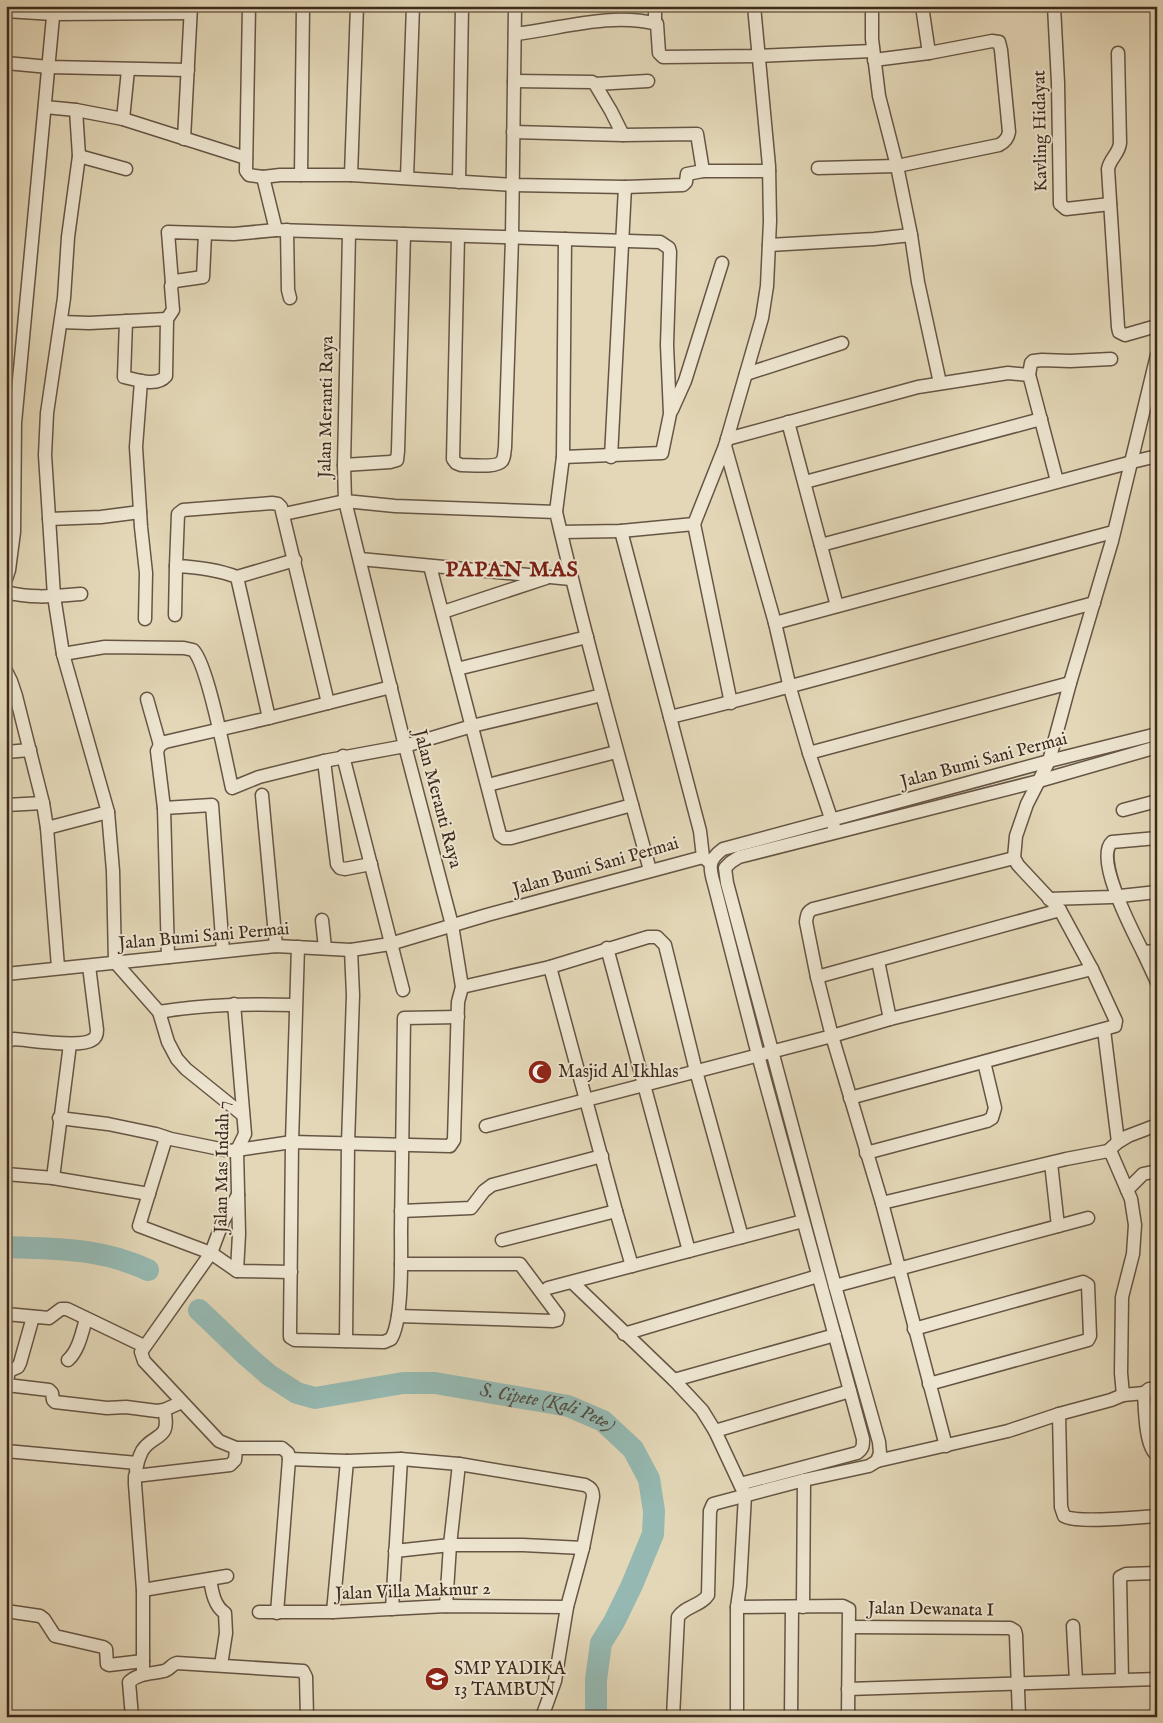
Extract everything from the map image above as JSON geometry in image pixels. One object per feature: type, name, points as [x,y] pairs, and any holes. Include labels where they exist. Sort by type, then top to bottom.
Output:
[{"type":"street","points":[[249,6],[246,158],[246,173],[249,175],[263,177],[280,175],[351,175],[513,185],[625,187],[683,186],[686,182],[687,174],[703,170],[769,171]]},
{"type":"street","points":[[301,175],[302,6]]},
{"type":"street","points":[[351,175],[357,6]]},
{"type":"street","points":[[407,178],[412,6]]},
{"type":"street","points":[[460,182],[462,6]]},
{"type":"street","points":[[458,236],[452,453],[456,463],[461,465],[495,465],[501,463],[504,458],[512,238],[515,6]]},
{"type":"street","points":[[731,703],[694,524],[726,443],[762,318],[767,286],[769,171],[754,6]]},
{"type":"street","points":[[872,6],[874,56],[884,119],[897,166],[918,282],[940,383]]},
{"type":"street","points":[[922,6],[930,54]]},
{"type":"street","name":"Kavling Hidayat","points":[[1054,6],[1058,83],[1060,204],[1066,209],[1110,204]]},
{"type":"street","points":[[655,8],[659,54],[663,57],[930,54],[992,41],[999,42],[1009,123],[1006,141],[999,145],[897,166],[818,168]]},
{"type":"street","points":[[6,11],[191,9],[184,139]]},
{"type":"street","points":[[6,580],[14,532],[16,423],[54,10]]},
{"type":"street","points":[[515,34],[544,31],[597,20],[624,20],[655,24]]},
{"type":"street","points":[[1118,53],[1120,143],[1119,149],[1110,161],[1108,169],[1119,332],[1125,335],[1153,327],[1157,329]]},
{"type":"street","points":[[6,63],[49,67],[188,70]]},
{"type":"street","points":[[123,119],[128,70]]},
{"type":"street","points":[[514,80],[588,81],[595,84],[648,81]]},
{"type":"street","points":[[595,84],[623,135]]},
{"type":"street","points":[[45,107],[76,110],[123,119],[246,158]]},
{"type":"street","points":[[76,110],[79,156],[68,237],[67,267],[48,413],[45,455],[54,596],[63,654],[108,812],[113,871],[115,962],[159,1012],[168,1042],[177,1060],[243,1115]]},
{"type":"street","points":[[513,132],[623,135],[698,134],[703,170]]},
{"type":"street","points":[[79,156],[126,169]]},
{"type":"street","points":[[263,177],[282,230],[290,298]]},
{"type":"street","points":[[611,457],[625,187]]},
{"type":"street","points":[[126,321],[124,378],[158,381],[166,376],[167,319],[173,310],[170,292],[172,283],[168,232],[234,234],[282,230],[348,234],[660,242],[669,248],[670,252],[667,345],[670,414]]},
{"type":"street","points":[[172,283],[203,277],[205,234]]},
{"type":"street","name":"Jalan Meranti Raya","points":[[59,1118],[108,1124],[230,1151],[292,1142],[402,1144],[446,1147],[452,1144],[454,1140],[458,1002],[462,987],[452,925],[405,746],[345,501],[348,234]]},
{"type":"street","points":[[344,465],[396,460],[399,441],[404,234]]},
{"type":"street","points":[[769,245],[865,240],[911,235]]},
{"type":"street","points":[[566,240],[563,457],[556,512],[571,580],[616,752],[650,870]]},
{"type":"street","points":[[563,457],[662,454],[670,414],[685,381],[722,263]]},
{"type":"street","points":[[61,322],[89,323],[167,319]]},
{"type":"street","points":[[746,374],[842,343]]},
{"type":"street","points":[[850,1098],[1115,1026],[1116,1021],[1092,969],[1060,910],[1014,858],[1014,847],[1019,825],[1027,804],[1049,761],[1112,541],[1157,355]]},
{"type":"street","points":[[1057,481],[1029,375],[1031,363],[1033,361],[1111,359]]},
{"type":"street","points":[[726,443],[788,422],[940,383],[1008,372],[1029,375]]},
{"type":"street","points":[[141,381],[136,447],[146,573],[145,619]]},
{"type":"street","points":[[805,482],[1041,419]]},
{"type":"street","points":[[788,422],[838,606]]},
{"type":"street","points":[[726,443],[775,623],[790,688],[830,820],[836,832]]},
{"type":"street","points":[[822,545],[1057,481],[1157,456]]},
{"type":"street","points":[[284,514],[345,501],[395,506],[556,512]]},
{"type":"street","points":[[175,615],[178,514],[180,511],[278,504],[284,514],[328,703]]},
{"type":"street","points":[[49,519],[101,517],[140,512]]},
{"type":"street","points":[[561,532],[621,531],[694,524]]},
{"type":"street","points":[[621,531],[758,1055],[863,1439],[862,1450],[857,1453],[743,1490],[716,1502],[711,1507],[708,1595],[704,1600],[682,1612],[678,1617],[673,1717]]},
{"type":"street","points":[[775,623],[1113,532]]},
{"type":"street","points":[[360,559],[571,580]]},
{"type":"street","points":[[176,566],[219,570],[237,577],[294,560]]},
{"type":"street","points":[[430,566],[500,835],[504,838],[511,838],[632,804]]},
{"type":"street","points":[[237,577],[269,718]]},
{"type":"street","points":[[443,612],[548,577]]},
{"type":"street","points":[[6,592],[44,598],[81,594]]},
{"type":"street","points":[[670,717],[790,688],[942,644],[1094,604]]},
{"type":"street","points":[[457,669],[587,637]]},
{"type":"street","points":[[63,654],[105,647],[184,648],[193,650],[201,660],[232,788],[260,777],[343,756],[405,746],[472,726],[602,695]]},
{"type":"street","points":[[6,671],[12,681],[11,696],[30,750],[43,803],[47,828],[58,968]]},
{"type":"street","points":[[809,753],[1070,683]]},
{"type":"street","points":[[168,957],[164,808],[157,751],[160,745],[165,742],[391,687]]},
{"type":"street","points":[[147,699],[160,745]]},
{"type":"street","name":"Jalan Bumi Sani Permai","points":[[6,974],[276,946],[352,950],[390,944],[650,870],[707,860],[723,849],[1049,761],[1157,734]]},
{"type":"street","points":[[1104,762],[1108,747]]},
{"type":"street","points":[[725,868],[740,857],[1039,781],[1157,747]]},
{"type":"street","points":[[6,752],[30,750]]},
{"type":"street","points":[[488,785],[616,752]]},
{"type":"street","points":[[343,756],[403,990]]},
{"type":"street","points":[[324,761],[337,864],[340,868],[344,869],[371,864]]},
{"type":"street","points":[[262,795],[276,946]]},
{"type":"street","points":[[1123,810],[1157,801]]},
{"type":"street","points":[[6,806],[43,803]]},
{"type":"street","points":[[164,808],[212,805],[223,951]]},
{"type":"street","points":[[47,828],[108,812]]},
{"type":"street","points":[[1157,838],[1112,842],[1108,846],[1106,856],[1108,871],[1117,896],[1157,982]]},
{"type":"street","points":[[946,1446],[882,1203],[832,1036],[817,977],[806,922],[809,911],[1014,858]]},
{"type":"street","points":[[707,860],[725,868]]},
{"type":"street","points":[[725,868],[727,883],[772,1052],[879,1442],[880,1453],[877,1461]]},
{"type":"street","points":[[1049,898],[1117,896],[1157,892]]},
{"type":"street","points":[[817,977],[1060,910]]},
{"type":"street","points":[[322,920],[325,948]]},
{"type":"street","points":[[462,987],[550,967],[607,948],[648,937],[657,937],[664,944],[696,1071],[742,1237]]},
{"type":"street","points":[[298,947],[292,1142],[290,1337],[295,1340],[388,1341],[393,1336],[398,1316],[401,1264],[404,1018],[458,1017]]},
{"type":"street","points":[[607,948],[689,1251]]},
{"type":"street","points":[[346,1341],[348,1144],[353,995],[352,950]]},
{"type":"street","points":[[1143,952],[1157,950]]},
{"type":"street","points":[[878,961],[890,1019]]},
{"type":"street","points":[[6,1042],[14,1039],[70,1044],[88,1042],[96,1036],[89,966]]},
{"type":"street","points":[[550,967],[632,1266]]},
{"type":"street","points":[[486,1126],[644,1086],[890,1019],[1092,969]]},
{"type":"street","points":[[159,1012],[182,1008],[234,1004],[295,1005]]},
{"type":"street","name":"Jalan Mas Indah 7","points":[[234,1004],[244,1134],[236,1150],[238,1195],[237,1271]]},
{"type":"street","points":[[1104,1030],[1118,1142]]},
{"type":"street","points":[[53,1178],[59,1118],[70,1044]]},
{"type":"street","points":[[866,1152],[987,1121],[992,1118],[995,1108],[984,1062]]},
{"type":"street","points":[[882,1203],[1108,1151],[1118,1142],[1157,1125]]},
{"type":"street","points":[[166,1138],[139,1226],[211,1253],[237,1271],[291,1272]]},
{"type":"street","points":[[1108,1151],[1112,1155],[1131,1199],[1135,1225],[1132,1254],[1122,1297],[1120,1354],[1123,1395]]},
{"type":"street","points":[[401,1211],[471,1208],[484,1191],[492,1185],[602,1156]]},
{"type":"street","points":[[1051,1163],[1058,1226]]},
{"type":"street","points":[[1127,1190],[1143,1174],[1157,1171]]},
{"type":"street","points":[[6,1174],[53,1178],[149,1194]]},
{"type":"street","points":[[238,1195],[223,1221],[211,1253],[141,1352],[144,1361],[219,1441],[236,1448],[282,1448],[288,1453],[277,1613]]},
{"type":"street","points":[[502,1240],[616,1212]]},
{"type":"street","points":[[835,1286],[1088,1218]]},
{"type":"street","points":[[548,1288],[573,1283],[803,1221]]},
{"type":"street","points":[[398,1316],[553,1321],[557,1320],[558,1315],[520,1264],[401,1264]]},
{"type":"street","points":[[624,1334],[818,1276]]},
{"type":"street","points":[[914,1329],[1083,1282],[1088,1285],[1090,1336],[1088,1340],[929,1384]]},
{"type":"street","points":[[573,1283],[674,1380],[702,1410],[715,1430],[743,1490],[740,1586],[737,1607],[737,1717]]},
{"type":"street","points":[[6,1314],[49,1318],[64,1308],[144,1346]]},
{"type":"street","points":[[33,1317],[20,1363],[18,1367],[9,1371],[7,1385],[49,1390],[52,1393],[53,1400],[56,1402],[107,1408],[126,1407],[157,1411],[182,1402]]},
{"type":"street","points":[[68,1360],[76,1348],[86,1319]]},
{"type":"street","points":[[674,1380],[835,1335]]},
{"type":"street","points":[[743,1490],[804,1480],[870,1466],[877,1461],[1008,1431],[1123,1395],[1144,1394],[1149,1389],[1157,1390]]},
{"type":"street","points":[[715,1430],[850,1391]]},
{"type":"street","points":[[1144,1394],[1150,1446],[1152,1452],[1157,1454]]},
{"type":"street","points":[[132,1717],[129,1682],[143,1668],[143,1590],[134,1484],[141,1452],[158,1438],[165,1429],[167,1420],[164,1410]]},
{"type":"street","points":[[1059,1414],[1061,1507],[1064,1516],[1067,1518],[1092,1519],[1157,1516]]},
{"type":"street","points":[[6,1452],[136,1470],[230,1465],[235,1460],[236,1448]]},
{"type":"street","points":[[289,1459],[346,1461],[401,1459],[459,1464],[590,1487],[593,1497],[583,1548],[567,1608],[556,1674],[542,1717]]},
{"type":"street","points":[[392,1609],[401,1459]]},
{"type":"street","points":[[333,1612],[346,1461]]},
{"type":"street","points":[[446,1606],[450,1545],[459,1464]]},
{"type":"street","points":[[791,1717],[804,1480]]},
{"type":"street","points":[[395,1551],[450,1545],[523,1545],[583,1548]]},
{"type":"street","points":[[1122,1680],[1120,1577],[1126,1574],[1157,1573]]},
{"type":"street","points":[[143,1590],[227,1576]]},
{"type":"street","points":[[210,1579],[219,1609],[225,1613],[226,1633],[221,1666]]},
{"type":"street","name":"Jalan Villa Makmur 2","points":[[259,1612],[333,1612],[446,1606],[567,1608]]},
{"type":"street","points":[[737,1607],[843,1606],[847,1608],[850,1613],[848,1717]]},
{"type":"street","points":[[6,1611],[40,1616],[55,1636],[103,1647],[106,1649],[107,1664],[109,1665],[166,1670],[177,1663],[305,1673],[307,1717]]},
{"type":"street","points":[[1073,1626],[1076,1681]]},
{"type":"street","name":"Jalan Dewanata I","points":[[850,1627],[1010,1628],[1015,1631],[1016,1635],[1019,1717]]},
{"type":"street","points":[[848,1689],[1157,1679]]},
{"type":"waterway","name":"S. Cipete (Kali Pete)","points":[[6,1247],[78,1251],[113,1257],[148,1270]]},
{"type":"waterway","name":"S. Cipete (Kali Pete)","points":[[199,1310],[269,1375],[297,1393],[315,1398],[403,1383],[435,1383],[568,1406],[603,1421],[633,1449],[649,1479],[654,1511],[653,1534],[632,1585],[614,1622],[601,1643],[596,1680],[596,1717]]},
{"type":"place","name":"Masjid Al Ikhlas","points":[[540,1072]]},
{"type":"place","name":"SMP YADIKA 13 TAMBUN","points":[[437,1679]]},
{"type":"district","name":"PAPAN MAS","points":[[512,570]]}]
